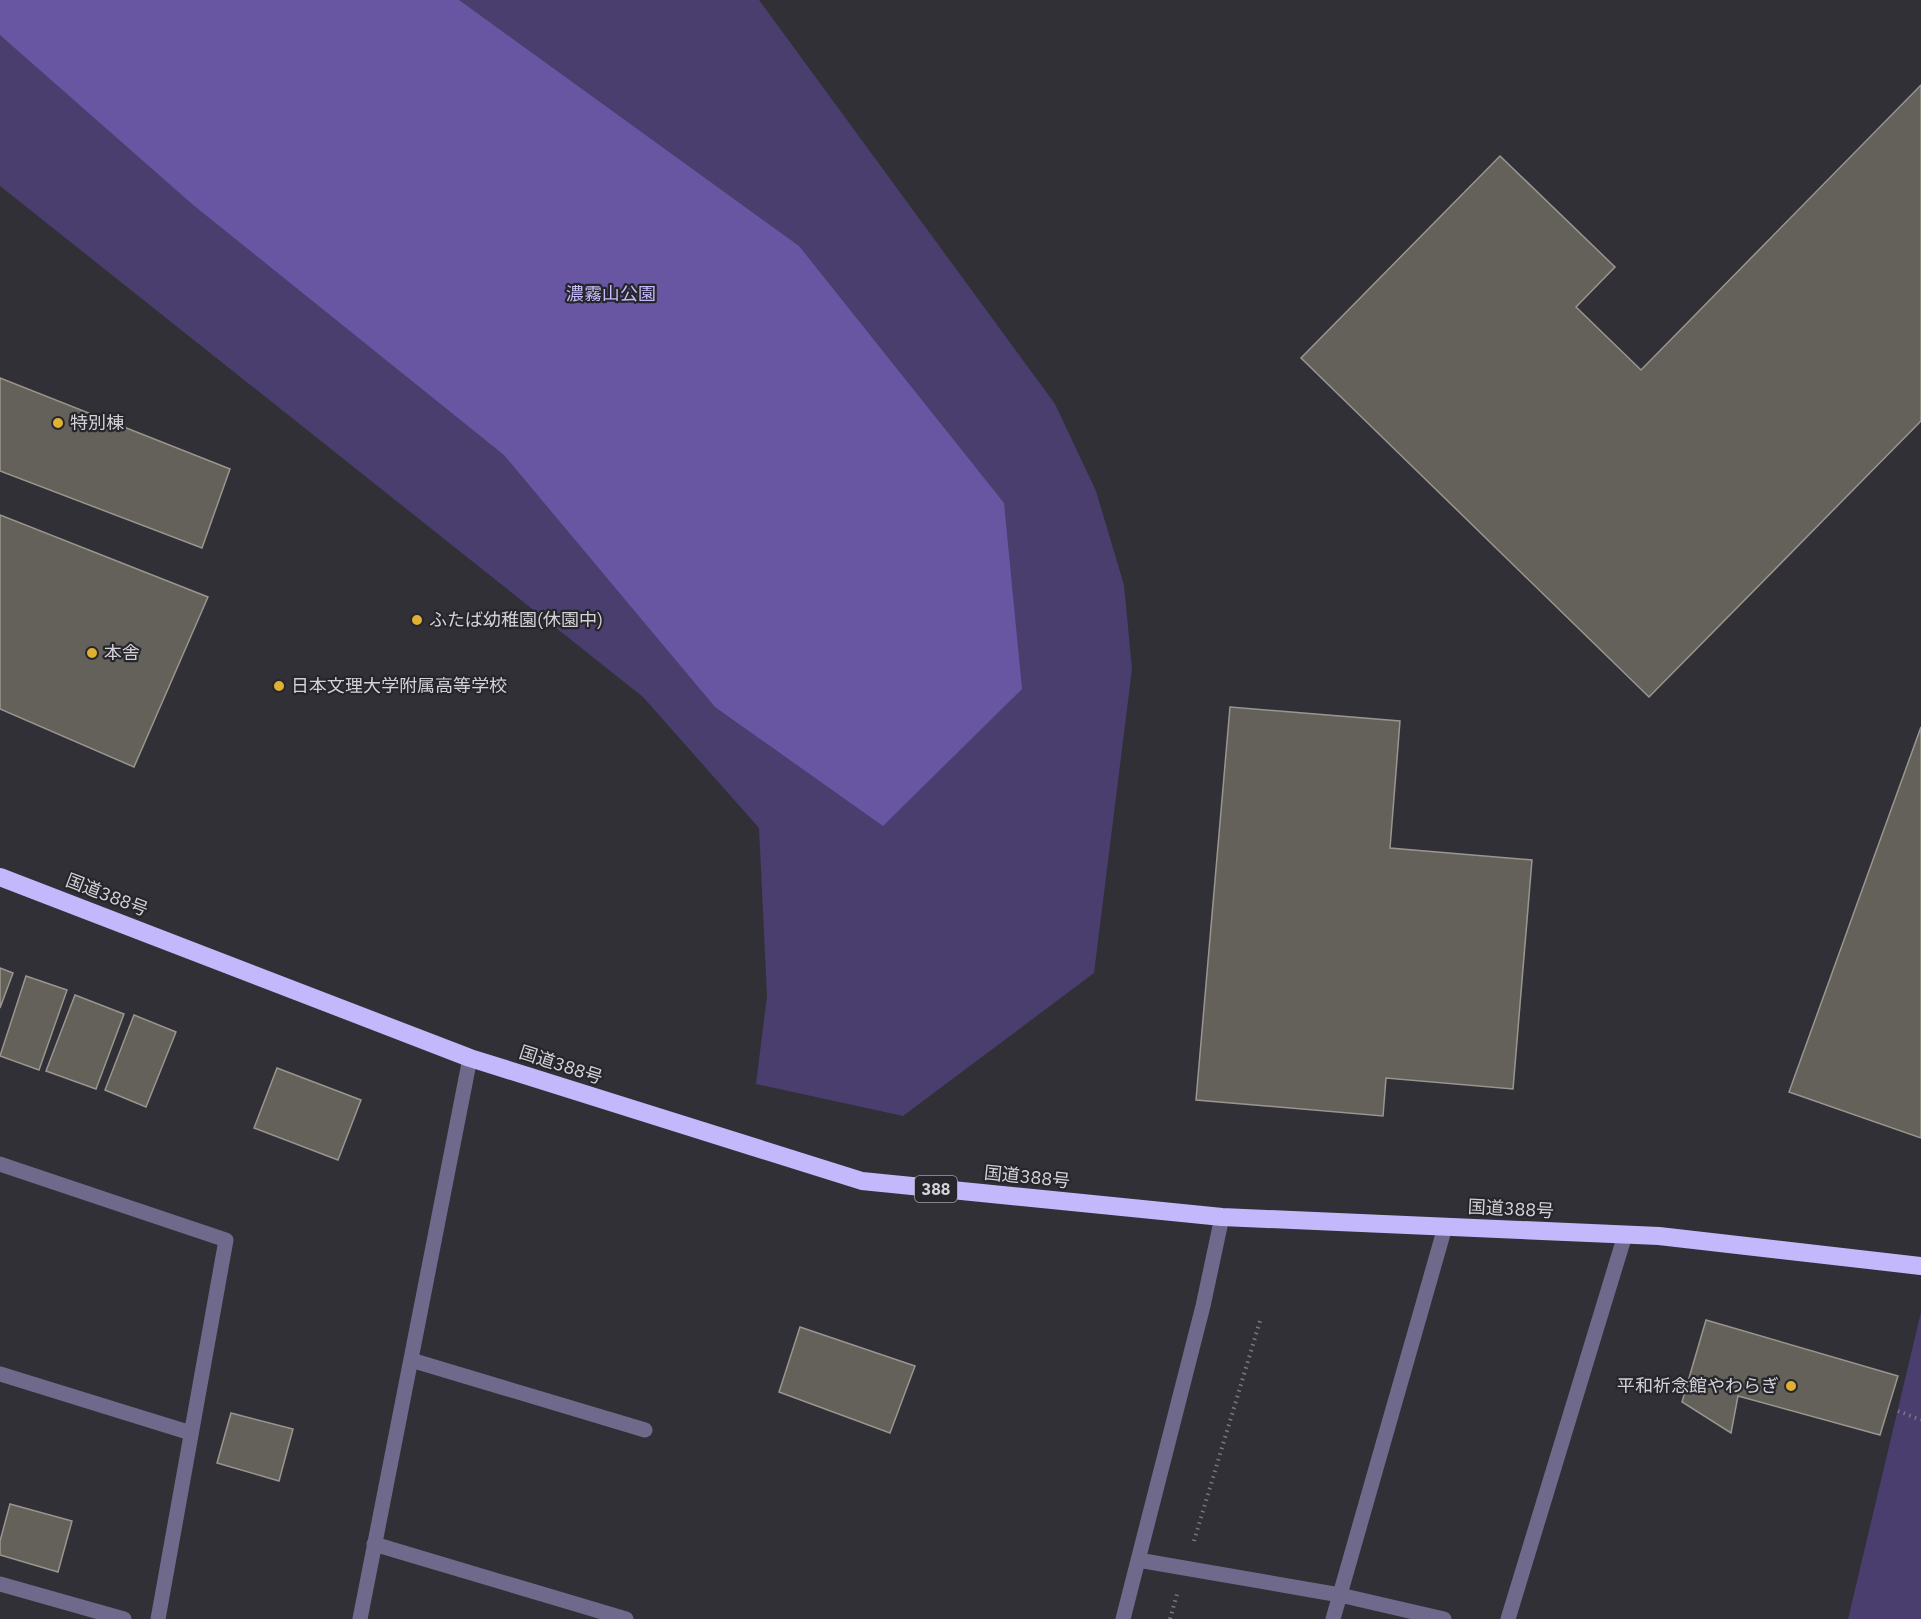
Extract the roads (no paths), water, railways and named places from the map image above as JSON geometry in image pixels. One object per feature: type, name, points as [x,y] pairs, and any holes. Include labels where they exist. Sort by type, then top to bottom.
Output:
[{"type":"highway","name":"国道388号","points":[[0,876],[470,1058],[862,1181],[1222,1217],[1659,1236],[1921,1266]]},
{"type":"street","points":[[360,1619],[470,1058]]},
{"type":"street","points":[[0,1164],[226,1240],[158,1619]]},
{"type":"street","points":[[1123,1619],[1203,1306],[1222,1217]]},
{"type":"street","points":[[1334,1619],[1445,1227]]},
{"type":"street","points":[[1508,1619],[1625,1235]]},
{"type":"street","points":[[411,1360],[645,1430]]},
{"type":"street","points":[[0,1374],[191,1433]]},
{"type":"street","points":[[374,1544],[626,1619]]},
{"type":"street","points":[[1138,1560],[1341,1595],[1444,1619]]},
{"type":"street","points":[[0,1584],[124,1619]]},
{"type":"place","name":"特別棟","points":[[58,423]]},
{"type":"place","name":"ふたば幼稚園(休園中)","points":[[417,620]]},
{"type":"place","name":"本舎","points":[[92,653]]},
{"type":"place","name":"日本文理大学附属高等学校","points":[[279,686]]},
{"type":"place","name":"平和祈念館やわらぎ","points":[[1791,1386]]},
{"type":"park label","name":"濃霧山公園","points":[[611,294]]}]
